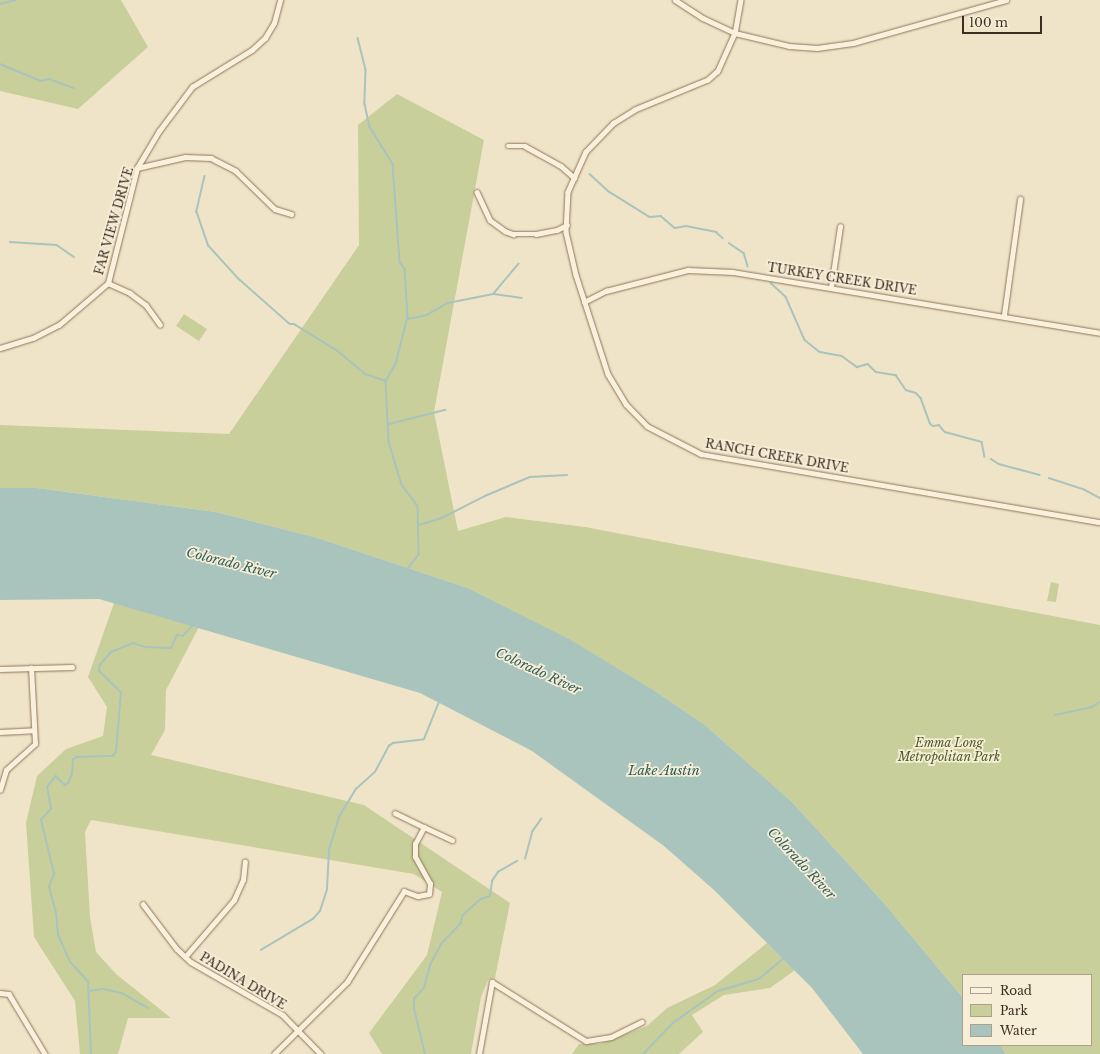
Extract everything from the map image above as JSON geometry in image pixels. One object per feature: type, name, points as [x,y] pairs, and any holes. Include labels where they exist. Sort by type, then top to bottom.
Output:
[{"type":"street","name":"FAR VIEW DRIVE","points":[[0,348],[33,338],[59,325],[108,282],[137,168],[159,131],[192,87],[252,50],[265,38],[274,23],[280,0]]},
{"type":"street","points":[[675,0],[704,18],[735,33],[789,46],[839,46],[1006,0]]},
{"type":"street","name":"RANCH CREEK DRIVE","points":[[741,0],[735,33],[718,71],[708,80],[635,110],[614,123],[586,152],[568,192],[567,225],[570,246],[584,302],[608,374],[626,404],[647,426],[702,454],[1100,522]]},
{"type":"street","points":[[508,146],[525,146],[560,166],[574,178]]},
{"type":"street","points":[[137,168],[184,157],[211,158],[236,171],[275,209],[291,214]]},
{"type":"street","points":[[477,192],[490,220],[505,231],[514,234],[536,234],[557,230],[567,225]]},
{"type":"street","points":[[1004,316],[1020,199]]},
{"type":"street","points":[[831,287],[840,227]]},
{"type":"street","name":"TURKEY CREEK DRIVE","points":[[584,302],[606,290],[688,270],[733,272],[831,287],[1100,333]]},
{"type":"street","points":[[108,282],[136,297],[146,305],[160,324]]},
{"type":"street","points":[[0,669],[72,667]]},
{"type":"street","points":[[0,790],[6,770],[35,744],[31,668]]},
{"type":"street","points":[[0,732],[34,730]]},
{"type":"street","points":[[395,813],[452,840]]},
{"type":"street","points":[[274,1054],[347,982],[404,891],[418,896],[429,894],[430,884],[415,857],[415,844],[424,827]]},
{"type":"street","points":[[185,957],[234,900],[243,880],[245,862]]},
{"type":"street","name":"PADINA DRIVE","points":[[143,904],[185,957],[199,968],[275,1011],[300,1030],[321,1054]]},
{"type":"street","points":[[479,1054],[492,982],[586,1041],[611,1037],[642,1022]]},
{"type":"street","points":[[0,993],[9,994],[44,1054]]},
{"type":"green space","points":[[0,0],[121,0],[148,47],[78,109],[0,91]]},
{"type":"green space","name":"Emma Long Metropolitan Park","points":[[397,94],[484,140],[434,412],[458,531],[506,517],[585,527],[1100,625],[1100,1054],[1006,1054],[1001,1046],[1092,1046],[1092,974],[962,974],[962,997],[883,902],[792,802],[705,725],[652,689],[568,639],[468,588],[318,538],[216,512],[37,488],[0,488],[0,425],[229,434],[359,245],[358,125]]},
{"type":"green space","points":[[184,314],[207,329],[199,341],[176,326]]},
{"type":"green space","points":[[1051,582],[1059,584],[1056,602],[1047,601]]},
{"type":"green space","points":[[114,603],[199,627],[166,690],[165,730],[151,755],[364,805],[510,903],[495,978],[488,980],[481,997],[471,1054],[382,1054],[369,1033],[427,955],[442,892],[414,874],[91,820],[85,832],[90,917],[96,952],[116,974],[171,1018],[128,1018],[118,1054],[80,1054],[75,1001],[34,937],[26,823],[37,776],[66,749],[103,736],[107,707],[88,677]]},
{"type":"green space","points":[[767,943],[795,970],[770,988],[724,995],[692,1015],[703,1032],[679,1054],[572,1054],[579,1044],[600,1044],[647,1026],[667,1008],[715,985]]},
{"type":"water","name":"Lake Austin","points":[[0,488],[37,488],[216,512],[318,538],[468,588],[569,639],[652,689],[705,725],[792,802],[883,902],[962,997],[962,1046],[1001,1046],[1006,1054],[863,1054],[812,988],[714,890],[664,846],[532,751],[420,693],[99,599],[0,600]]},
{"type":"waterway","points":[[0,4],[16,0]]},
{"type":"waterway","points":[[358,38],[366,70],[365,104],[370,127],[393,164],[400,262],[405,269],[408,317],[396,364],[386,381],[389,442],[402,485],[418,506],[419,555],[408,569]]},
{"type":"waterway","points":[[0,64],[41,81],[49,79],[74,88]]},
{"type":"waterway","points":[[590,174],[608,191],[650,217],[661,216],[675,228],[686,226],[716,232],[723,238]]},
{"type":"waterway","points":[[205,176],[197,212],[209,246],[238,278],[290,324],[294,324],[338,351],[365,374],[386,381]]},
{"type":"waterway","points":[[10,242],[57,245],[74,257]]},
{"type":"waterway","points":[[729,243],[744,253],[748,266]]},
{"type":"waterway","points":[[494,293],[518,264]]},
{"type":"waterway","points":[[771,283],[786,297],[805,340],[820,352],[842,356],[857,367],[868,364],[876,372],[896,375],[906,390],[916,393],[921,398],[930,423],[933,426],[939,425],[945,432],[982,442],[985,457]]},
{"type":"waterway","points":[[408,319],[427,315],[448,303],[494,294],[522,298]]},
{"type":"waterway","points":[[389,424],[445,410]]},
{"type":"waterway","points":[[991,459],[999,464],[1040,475]]},
{"type":"waterway","points":[[419,525],[442,518],[485,496],[530,477],[567,475]]},
{"type":"waterway","points":[[1049,478],[1085,490],[1100,498]]},
{"type":"waterway","points":[[91,1054],[88,982],[70,962],[58,935],[56,913],[49,887],[54,874],[41,820],[51,809],[47,787],[56,776],[65,785],[68,783],[72,774],[73,760],[77,757],[113,756],[116,752],[121,693],[99,671],[100,665],[111,652],[133,643],[145,647],[171,648],[177,635],[183,636],[194,624]]},
{"type":"waterway","points":[[261,950],[313,919],[320,911],[327,889],[329,850],[339,817],[356,789],[375,772],[389,746],[393,743],[424,739],[439,702]]},
{"type":"waterway","points":[[1055,715],[1092,707],[1100,702]]},
{"type":"waterway","points":[[525,859],[532,832],[541,819]]},
{"type":"waterway","points":[[425,1054],[414,1009],[414,999],[424,988],[430,965],[441,944],[460,924],[463,915],[481,899],[490,896],[492,881],[498,872],[517,861]]},
{"type":"waterway","points":[[643,1054],[673,1023],[718,991],[759,979],[784,958]]},
{"type":"waterway","points":[[89,991],[104,989],[122,993],[148,1008]]},
{"type":"water label","name":"Colorado River","points":[[231,564]]},
{"type":"water label","name":"Colorado River","points":[[538,672]]},
{"type":"water label","name":"Colorado River","points":[[801,864]]}]
